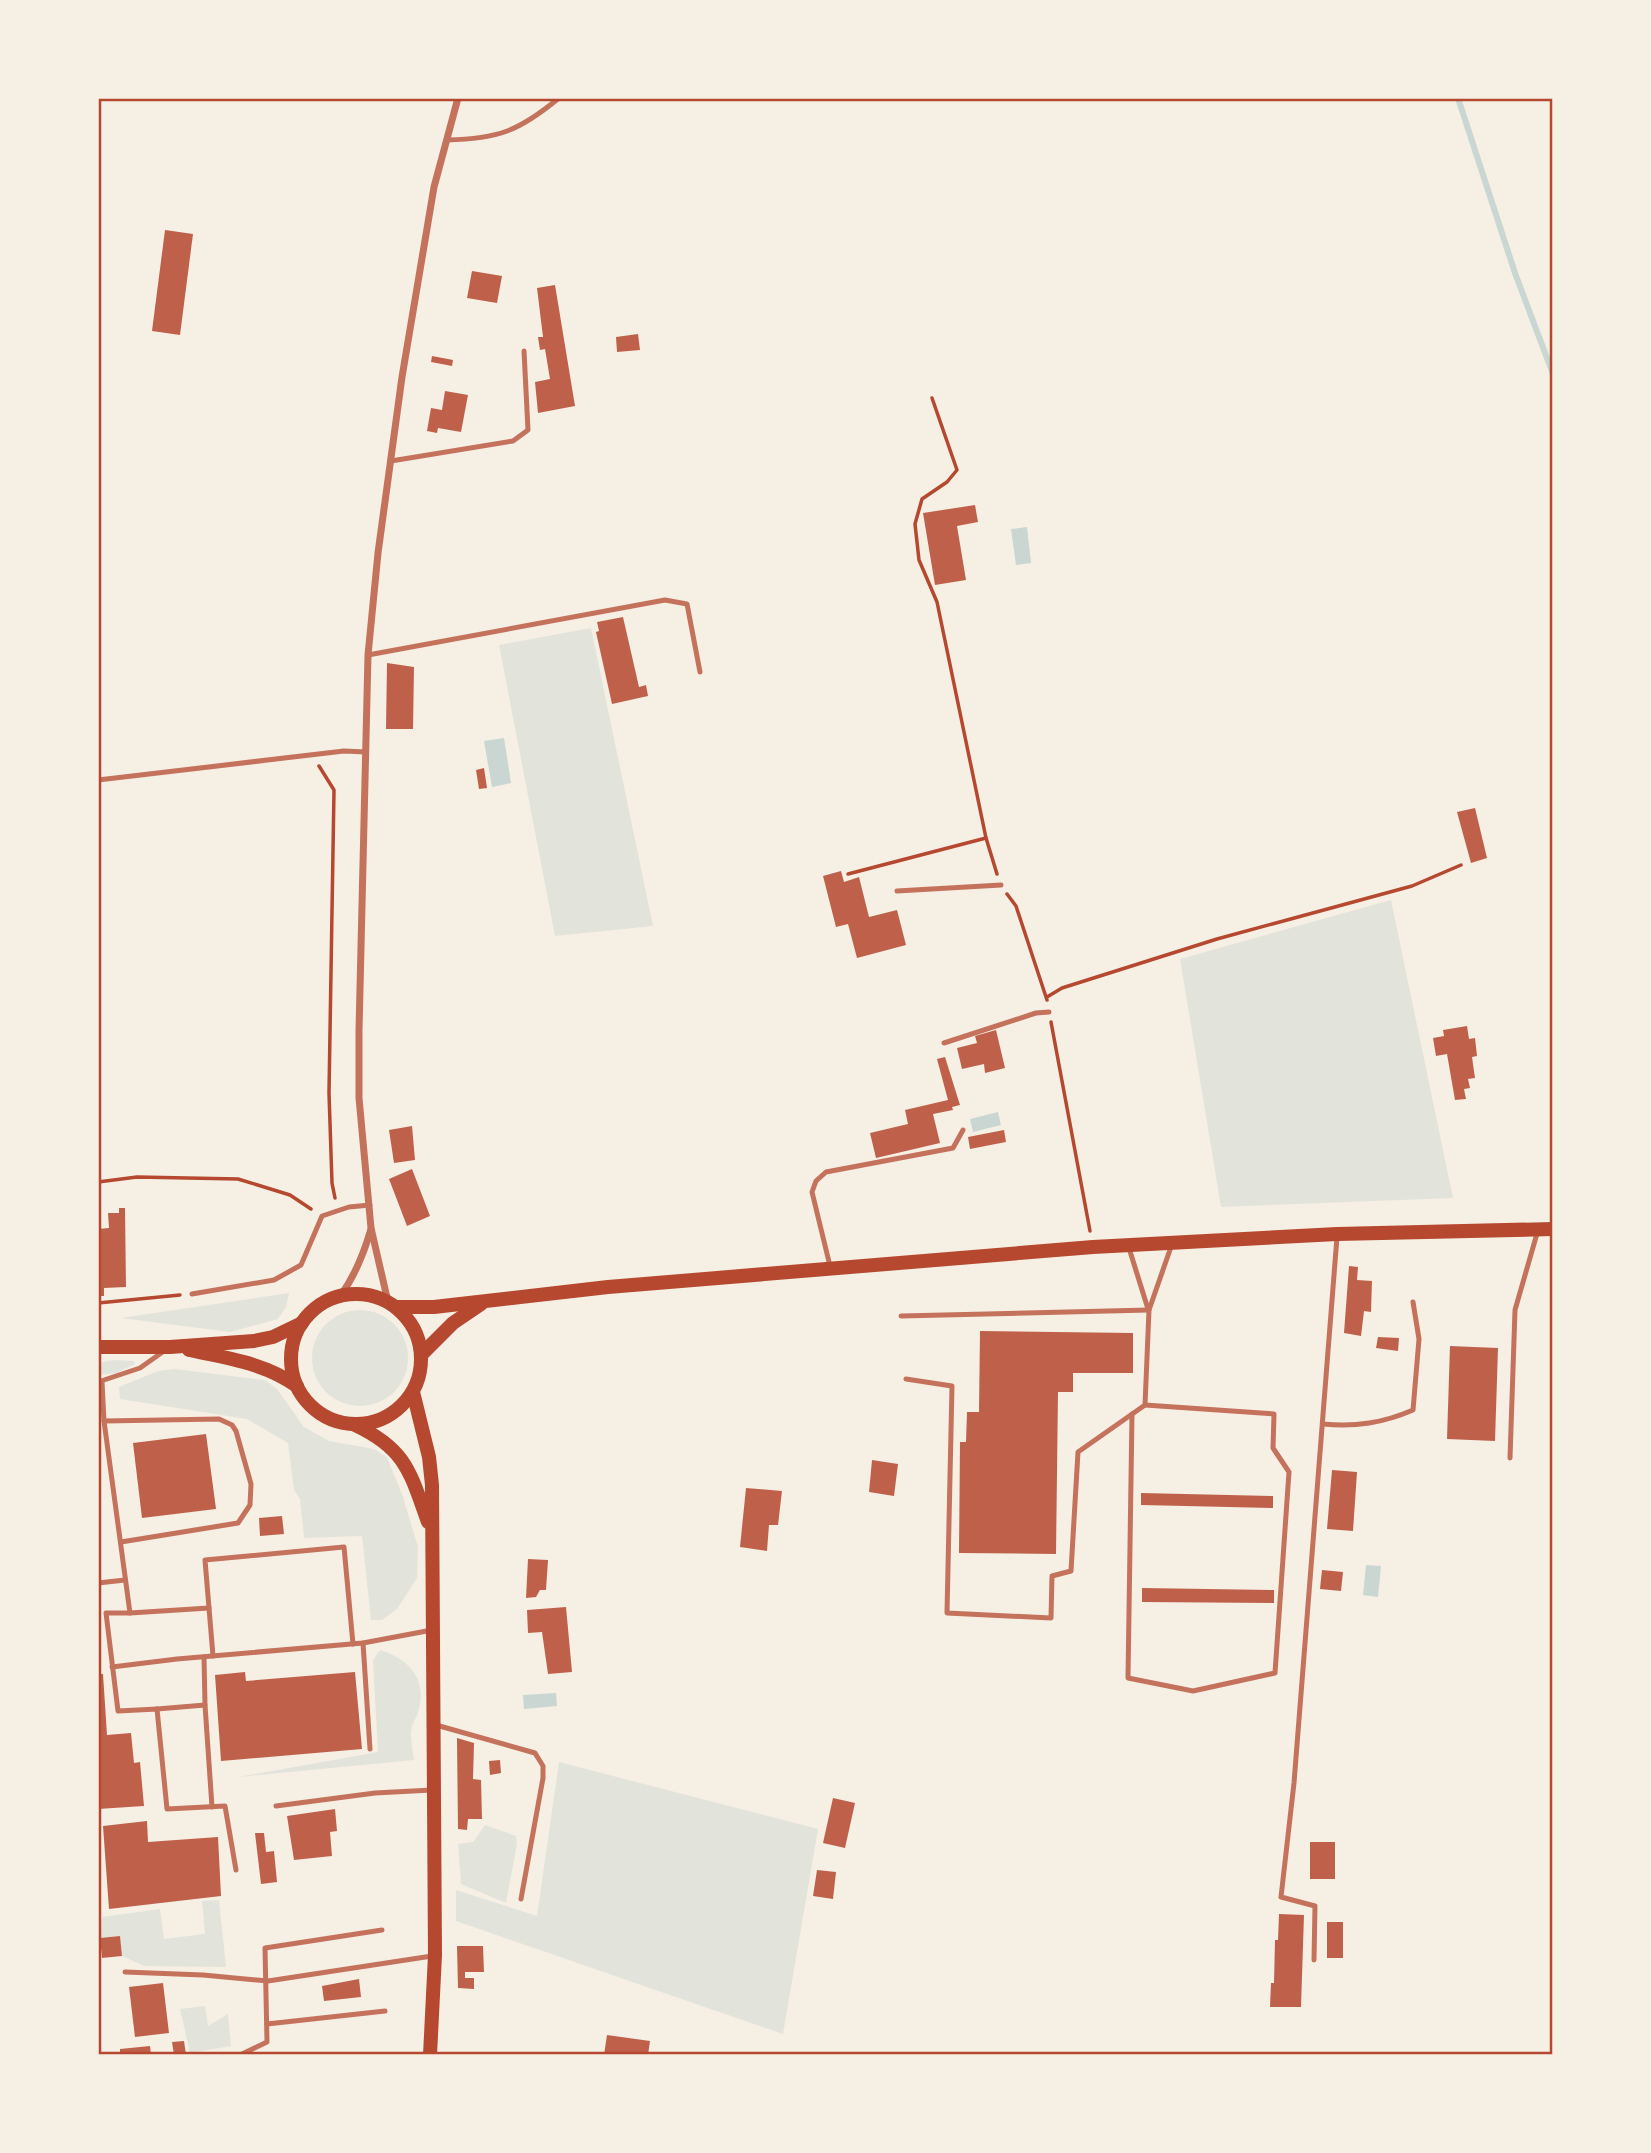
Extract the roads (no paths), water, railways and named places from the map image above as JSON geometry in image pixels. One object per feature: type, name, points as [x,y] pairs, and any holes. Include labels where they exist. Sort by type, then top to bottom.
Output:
[{"type":"main road","points":[[392,1304],[414,1328],[421,1355],[420,1374],[413,1392],[405,1403],[381,1420],[353,1424],[336,1421],[320,1413],[306,1402],[297,1387],[291,1361],[296,1335],[302,1323],[319,1306],[341,1296],[365,1294],[392,1304],[434,1307],[608,1287],[1093,1247],[1337,1234],[1546,1230]]},
{"type":"main road","points":[[421,1355],[453,1323],[482,1302]]},
{"type":"main road","points":[[98,1347],[170,1347],[254,1341],[302,1323]]},
{"type":"main road","points":[[170,1347],[244,1361],[274,1371],[297,1387]]},
{"type":"main road","points":[[413,1392],[429,1457],[432,1485],[435,1955],[430,2055]]},
{"type":"main road","points":[[353,1424],[391,1446],[402,1458],[431,1530]]},
{"type":"street","points":[[392,1304],[371,1228],[359,1098],[368,656],[378,553],[402,377],[430,213],[458,98]]},
{"type":"street","points":[[341,1296],[363,1257],[371,1228]]},
{"type":"lane","points":[[447,140],[489,138],[510,131],[533,120],[559,98]]},
{"type":"lane","points":[[391,461],[513,441],[528,430],[524,351]]},
{"type":"lane","points":[[368,656],[665,600],[687,604],[700,672]]},
{"type":"lane","points":[[98,780],[344,751],[366,752]]},
{"type":"lane","points":[[897,891],[1001,886]]},
{"type":"lane","points":[[944,1043],[1036,1013],[1049,1012]]},
{"type":"lane","points":[[830,1269],[812,1192],[816,1181],[826,1172],[953,1149],[963,1130]]},
{"type":"lane","points":[[192,1294],[274,1280],[301,1265],[321,1216],[349,1206],[370,1205]]},
{"type":"lane","points":[[1510,1458],[1516,1310],[1546,1230]]},
{"type":"lane","points":[[1314,1960],[1315,1906],[1281,1897],[1294,1783],[1337,1234]]},
{"type":"lane","points":[[1145,1405],[1149,1310],[1172,1244]]},
{"type":"lane","points":[[1128,1245],[1149,1310]]},
{"type":"lane","points":[[1323,1424],[1348,1427],[1389,1420],[1413,1410],[1419,1339],[1413,1302]]},
{"type":"lane","points":[[901,1315],[1149,1310]]},
{"type":"lane","points":[[130,1613],[100,1382],[140,1368],[170,1347]]},
{"type":"lane","points":[[906,1379],[951,1387],[947,1613],[1051,1618],[1052,1576],[1071,1571],[1078,1452],[1132,1413],[1145,1405],[1274,1414],[1272,1448],[1289,1472],[1275,1673],[1193,1691],[1128,1678],[1132,1413]]},
{"type":"lane","points":[[104,1421],[219,1419],[232,1425],[236,1431],[251,1484],[250,1504],[238,1523],[121,1542]]},
{"type":"lane","points":[[213,1656],[205,1560],[344,1547],[353,1644]]},
{"type":"lane","points":[[98,1583],[125,1580]]},
{"type":"lane","points":[[205,1705],[118,1711],[106,1613],[209,1608]]},
{"type":"lane","points":[[112,1667],[363,1643],[433,1630]]},
{"type":"lane","points":[[363,1643],[370,1749]]},
{"type":"lane","points":[[204,1657],[212,1807]]},
{"type":"lane","points":[[157,1709],[167,1809],[225,1806],[236,1870]]},
{"type":"lane","points":[[435,1725],[535,1753],[543,1766],[521,1899]]},
{"type":"lane","points":[[276,1806],[375,1793],[435,1790]]},
{"type":"lane","points":[[240,2055],[267,2042],[268,1980],[265,1948],[382,1930]]},
{"type":"lane","points":[[125,1972],[268,1980],[435,1955]]},
{"type":"lane","points":[[267,2024],[385,2011]]},
{"type":"waterway","points":[[1458,98],[1515,273],[1553,374]]}]
